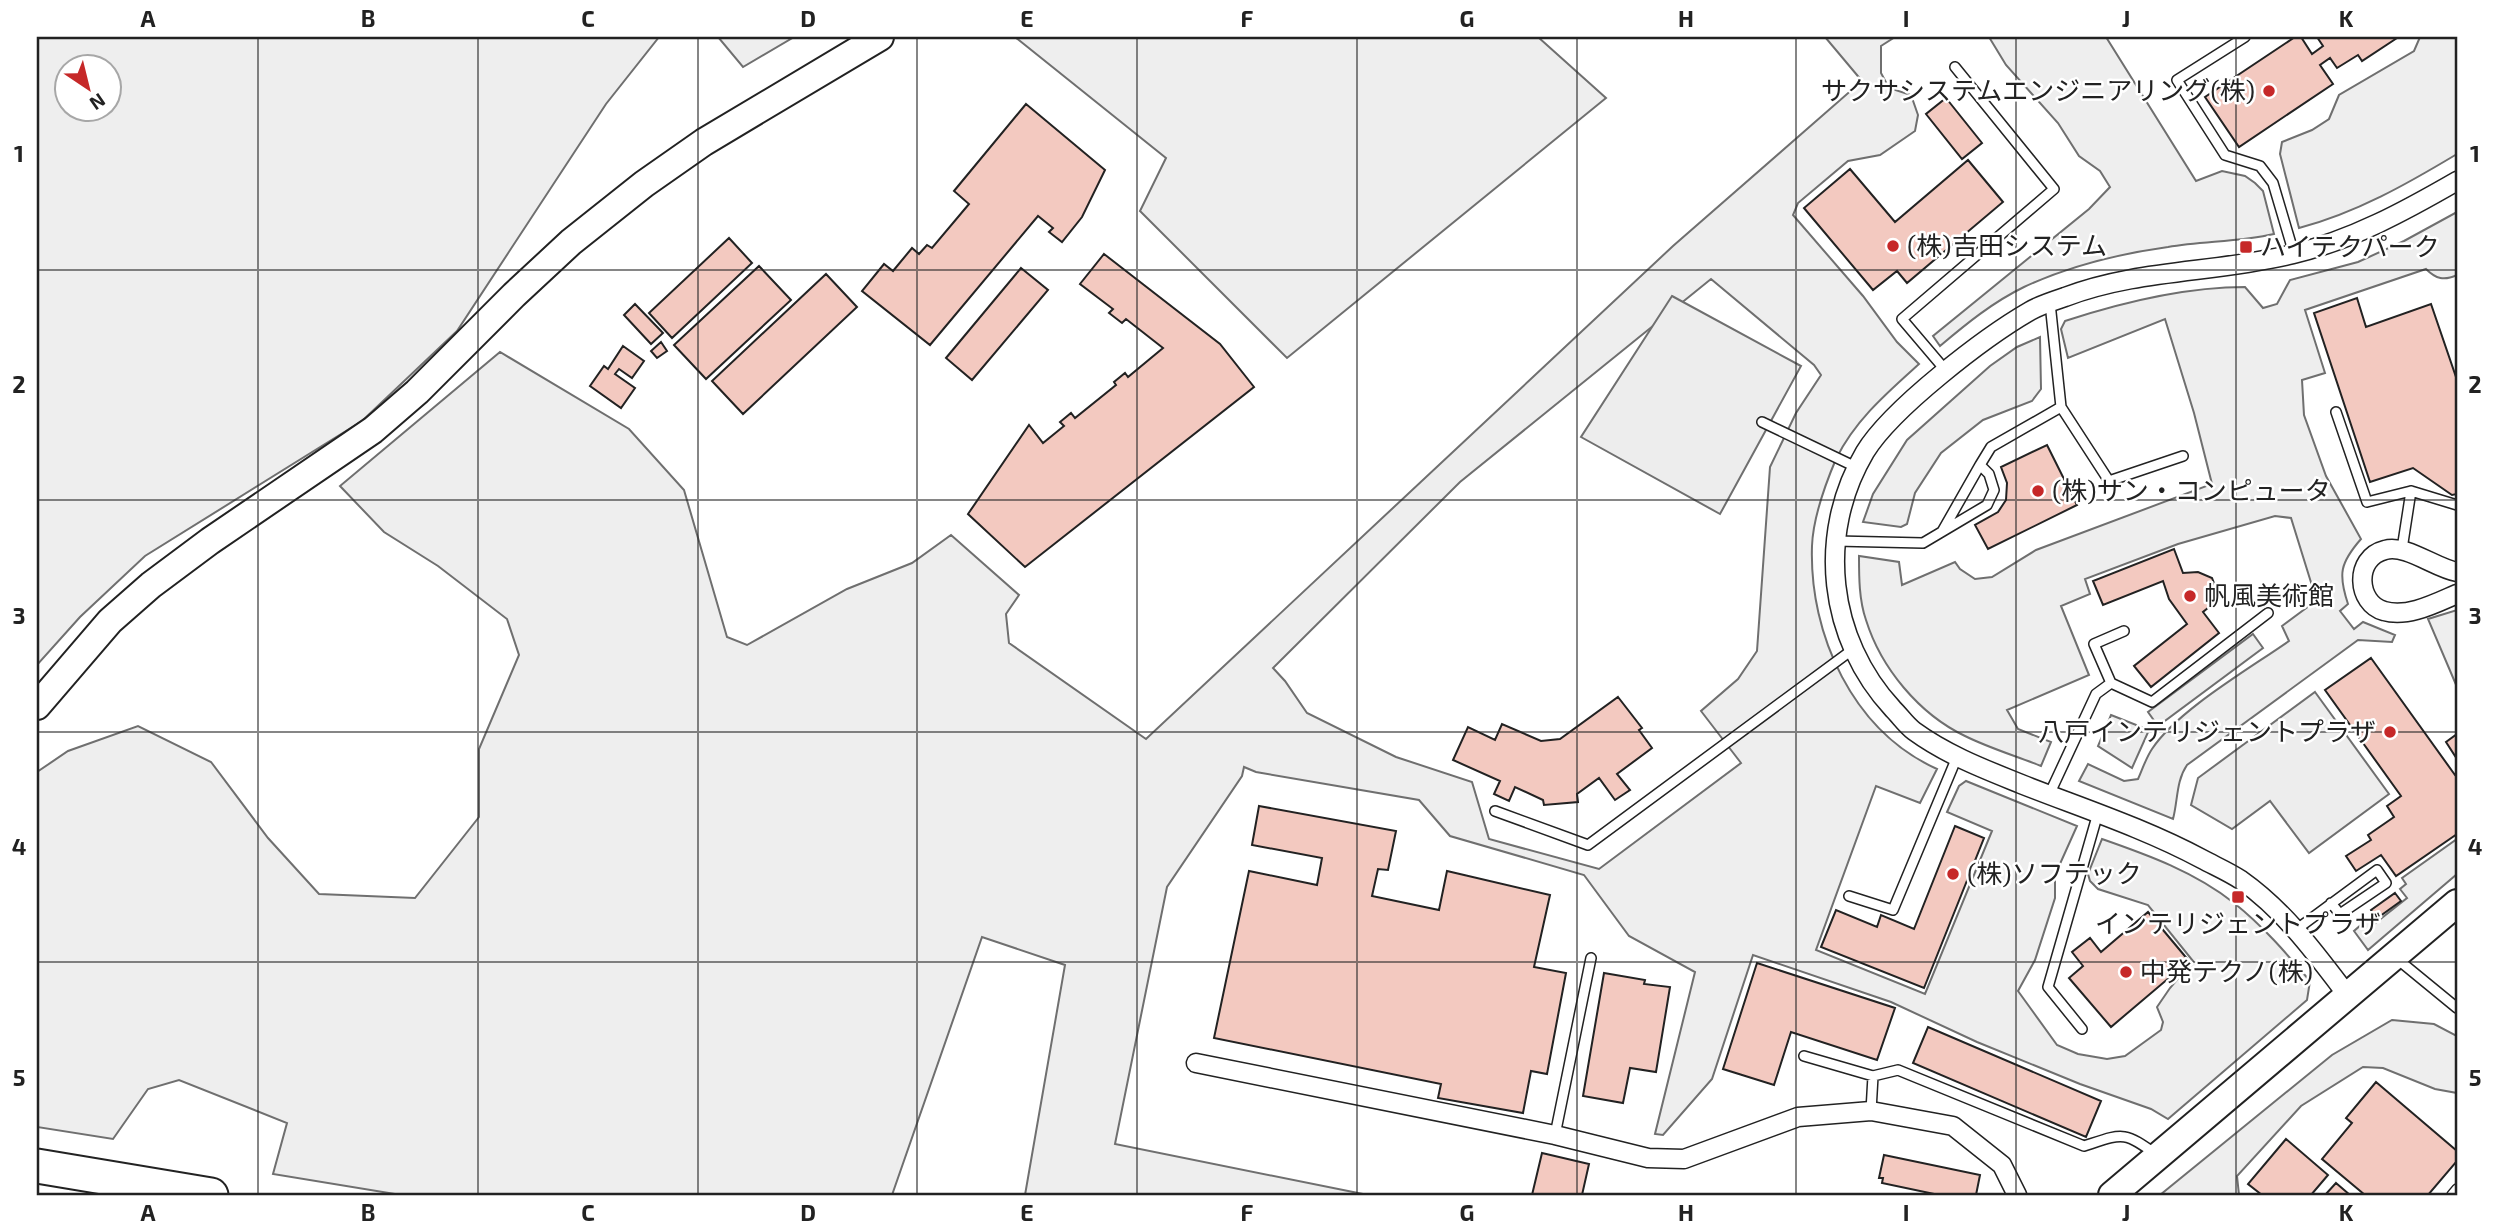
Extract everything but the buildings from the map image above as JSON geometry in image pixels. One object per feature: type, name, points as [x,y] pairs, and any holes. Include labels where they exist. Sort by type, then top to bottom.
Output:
[{"type":"highway","points":[[37,1166],[211,1195]]},
{"type":"street","points":[[37,706],[110,621],[151,585],[210,541],[373,430],[417,392],[571,242],[644,184],[704,142],[880,37]]},
{"type":"street","points":[[2348,996],[2297,929],[2240,880],[2172,843],[1957,757],[1911,729],[1875,690],[1852,650],[1841,618],[1835,579],[1836,541],[1848,490],[1866,450],[1900,411],[1964,356],[2032,310],[2081,291],[2143,275],[2241,264],[2294,254],[2348,237],[2412,207],[2457,181]]},
{"type":"street","points":[[2457,572],[2402,549],[2385,550],[2372,557],[2362,571],[2362,584],[2370,601],[2381,611],[2398,613],[2416,609],[2457,594]]},
{"type":"street","points":[[2112,1195],[2457,903]]},
{"type":"street","points":[[1196,1063],[1555,1135],[1648,1158],[1684,1159],[1798,1117],[1871,1111],[1952,1126],[2002,1165],[2017,1195]]},
{"type":"lane","points":[[2245,37],[2177,80],[2225,155],[2260,166],[2273,183],[2294,254]]},
{"type":"lane","points":[[1947,372],[1902,319],[2054,189],[1955,67]]},
{"type":"lane","points":[[2049,303],[2061,407],[2109,481],[2183,456]]},
{"type":"lane","points":[[1943,531],[1991,447],[2061,407]]},
{"type":"lane","points":[[2336,412],[2367,502],[2411,491],[2457,505]]},
{"type":"lane","points":[[1762,422],[1858,468]]},
{"type":"lane","points":[[1836,541],[1923,543],[1987,505],[1994,491],[1989,474],[1980,465]]},
{"type":"lane","points":[[2402,549],[2411,491]]},
{"type":"lane","points":[[2124,631],[2094,644],[2111,683],[2152,702],[2268,613]]},
{"type":"lane","points":[[1495,811],[1588,845],[1852,650]]},
{"type":"lane","points":[[2049,795],[2096,694],[2111,683]]},
{"type":"lane","points":[[1849,896],[1893,910],[1957,757]]},
{"type":"lane","points":[[2082,1028],[2048,987],[2098,813]]},
{"type":"lane","points":[[2297,929],[2331,903],[2377,870],[2386,883],[2340,914],[2331,903]]},
{"type":"lane","points":[[2394,956],[2457,1007]]},
{"type":"lane","points":[[1555,1135],[1591,958]]},
{"type":"lane","points":[[1804,1056],[1873,1076],[1898,1070],[2084,1146],[2114,1136],[2132,1137],[2158,1156]]},
{"type":"lane","points":[[1871,1111],[1873,1076]]},
{"type":"lane","points":[[2452,1195],[2457,1189]]},
{"type":"shaded area","points":[[37,37],[659,37],[606,104],[457,331],[362,421],[145,556],[80,617],[37,665]]},
{"type":"shaded area","points":[[718,37],[794,37],[743,67]]},
{"type":"shaded area","points":[[1015,37],[1538,37],[1606,98],[1287,358],[1140,211],[1166,158]]},
{"type":"shaded area","points":[[1825,37],[1895,37],[1881,46],[1881,73],[1889,88],[1911,95],[1918,115],[1915,131],[1880,155],[1848,161],[1798,203],[1793,215],[1863,296],[1897,342],[1919,364],[1862,419],[1836,459],[1817,513],[1812,546],[1813,580],[1818,613],[1828,646],[1842,677],[1860,705],[1882,731],[1907,752],[1937,769],[1920,803],[1876,786],[1816,950],[1925,994],[1992,831],[1947,812],[1959,786],[1966,781],[2077,826],[2055,875],[2055,898],[2035,960],[2018,991],[2057,1045],[2078,1054],[2107,1059],[2125,1056],[2161,1030],[2163,1022],[2157,1007],[2193,961],[2148,905],[2098,889],[2090,881],[2088,874],[2102,839],[2171,865],[2219,892],[2245,912],[2310,981],[2307,1000],[2168,1119],[2151,1109],[2080,1084],[1977,1042],[1891,1002],[1753,955],[1712,1079],[1663,1135],[1655,1134],[1695,972],[1629,936],[1584,875],[1450,836],[1419,800],[1256,772],[1244,767],[1242,776],[1167,887],[1115,1144],[1368,1195],[1025,1195],[1065,965],[982,937],[892,1195],[401,1195],[273,1174],[287,1123],[179,1080],[148,1089],[113,1139],[37,1127],[37,772],[68,751],[138,726],[211,762],[268,838],[319,894],[415,898],[479,817],[479,749],[519,655],[507,619],[438,566],[384,532],[340,486],[500,352],[629,429],[684,490],[727,637],[747,645],[847,589],[912,563],[951,535],[1019,595],[1006,614],[1009,643],[1146,739],[1673,246],[1862,81]],"holes":[[[1711,279],[1814,365],[1821,375],[1796,413],[1770,467],[1757,651],[1738,679],[1701,711],[1741,763],[1599,869],[1489,839],[1472,782],[1396,757],[1307,713],[1273,668],[1460,482]]]},
{"type":"shaded area","points":[[1989,37],[2106,37],[2196,181],[2222,171],[2245,176],[2263,191],[2274,234],[2149,250],[2112,257],[2058,273],[2001,299],[1940,346],[1933,336],[2089,209],[2110,187],[2100,171],[2079,156],[2058,123],[2006,65]]},
{"type":"shaded area","points":[[2420,37],[2457,37],[2457,154],[2361,206],[2299,228],[2280,154],[2282,142],[2312,130],[2329,119],[2339,95],[2414,51]]},
{"type":"shaded area","points":[[2457,212],[2457,275],[2440,278],[2426,269],[2305,310],[2325,373],[2302,380],[2304,415],[2326,476],[2361,539],[2345,562],[2342,577],[2348,604],[2340,611],[2354,629],[2363,622],[2395,635],[2392,642],[2358,640],[2187,765],[2179,784],[2173,819],[2079,781],[2088,764],[2124,781],[2138,779],[2152,749],[2179,720],[2215,691],[2289,641],[2282,626],[2313,603],[2314,592],[2291,518],[2275,516],[2178,544],[2085,579],[2090,594],[2061,606],[2089,675],[2007,710],[2018,729],[2051,742],[2041,766],[1983,744],[1948,727],[1904,688],[1881,655],[1866,620],[1859,580],[1859,556],[1899,562],[1902,585],[1955,562],[1975,579],[1992,577],[2036,550],[2212,484],[2194,413],[2165,319],[2068,358],[2061,329],[2065,321],[2154,297],[2222,288],[2245,287],[2263,308],[2277,304],[2290,280],[2358,262]]},
{"type":"shaded area","points":[[1672,296],[1801,366],[1720,514],[1581,437]]},
{"type":"shaded area","points":[[2040,337],[2041,389],[2032,401],[1983,420],[1941,453],[1915,493],[1907,524],[1901,527],[1863,522],[1873,494],[1907,440],[1990,366],[2017,347]]},
{"type":"shaded area","points":[[2457,610],[2457,687],[2428,619]]},
{"type":"shaded area","points":[[2253,634],[2263,648],[2158,726],[2148,712]]},
{"type":"shaded area","points":[[2315,692],[2389,794],[2309,853],[2270,801],[2232,829],[2191,805],[2198,778]]},
{"type":"shaded area","points":[[2111,715],[2149,730],[2132,768],[2098,746]]},
{"type":"shaded area","points":[[2457,839],[2457,874],[2368,950],[2354,931],[2369,918],[2374,924],[2407,898],[2400,889],[2406,884],[2402,878]]},
{"type":"shaded area","points":[[2392,1020],[2434,1024],[2457,1036],[2457,1093],[2435,1089],[2383,1068],[2363,1067],[2301,1106],[2237,1176],[2239,1195],[2160,1195],[2332,1055]]},
{"type":"place","name":"サクサシステムエンジニアリング(株)","points":[[2269,91]]},
{"type":"place","name":"(株)吉田システム","points":[[1893,246]]},
{"type":"place","name":"ハイテクパーク","points":[[2246,247]]},
{"type":"place","name":"(株)サン・コンピュータ","points":[[2038,491]]},
{"type":"place","name":"帆風美術館","points":[[2190,596]]},
{"type":"place","name":"八戸インテリジェントプラザ","points":[[2390,732]]},
{"type":"place","name":"(株)ソフテック","points":[[1953,874]]},
{"type":"place","name":"インテリジェントプラザ","points":[[2238,897]]},
{"type":"place","name":"中発テクノ(株)","points":[[2126,972]]}]
